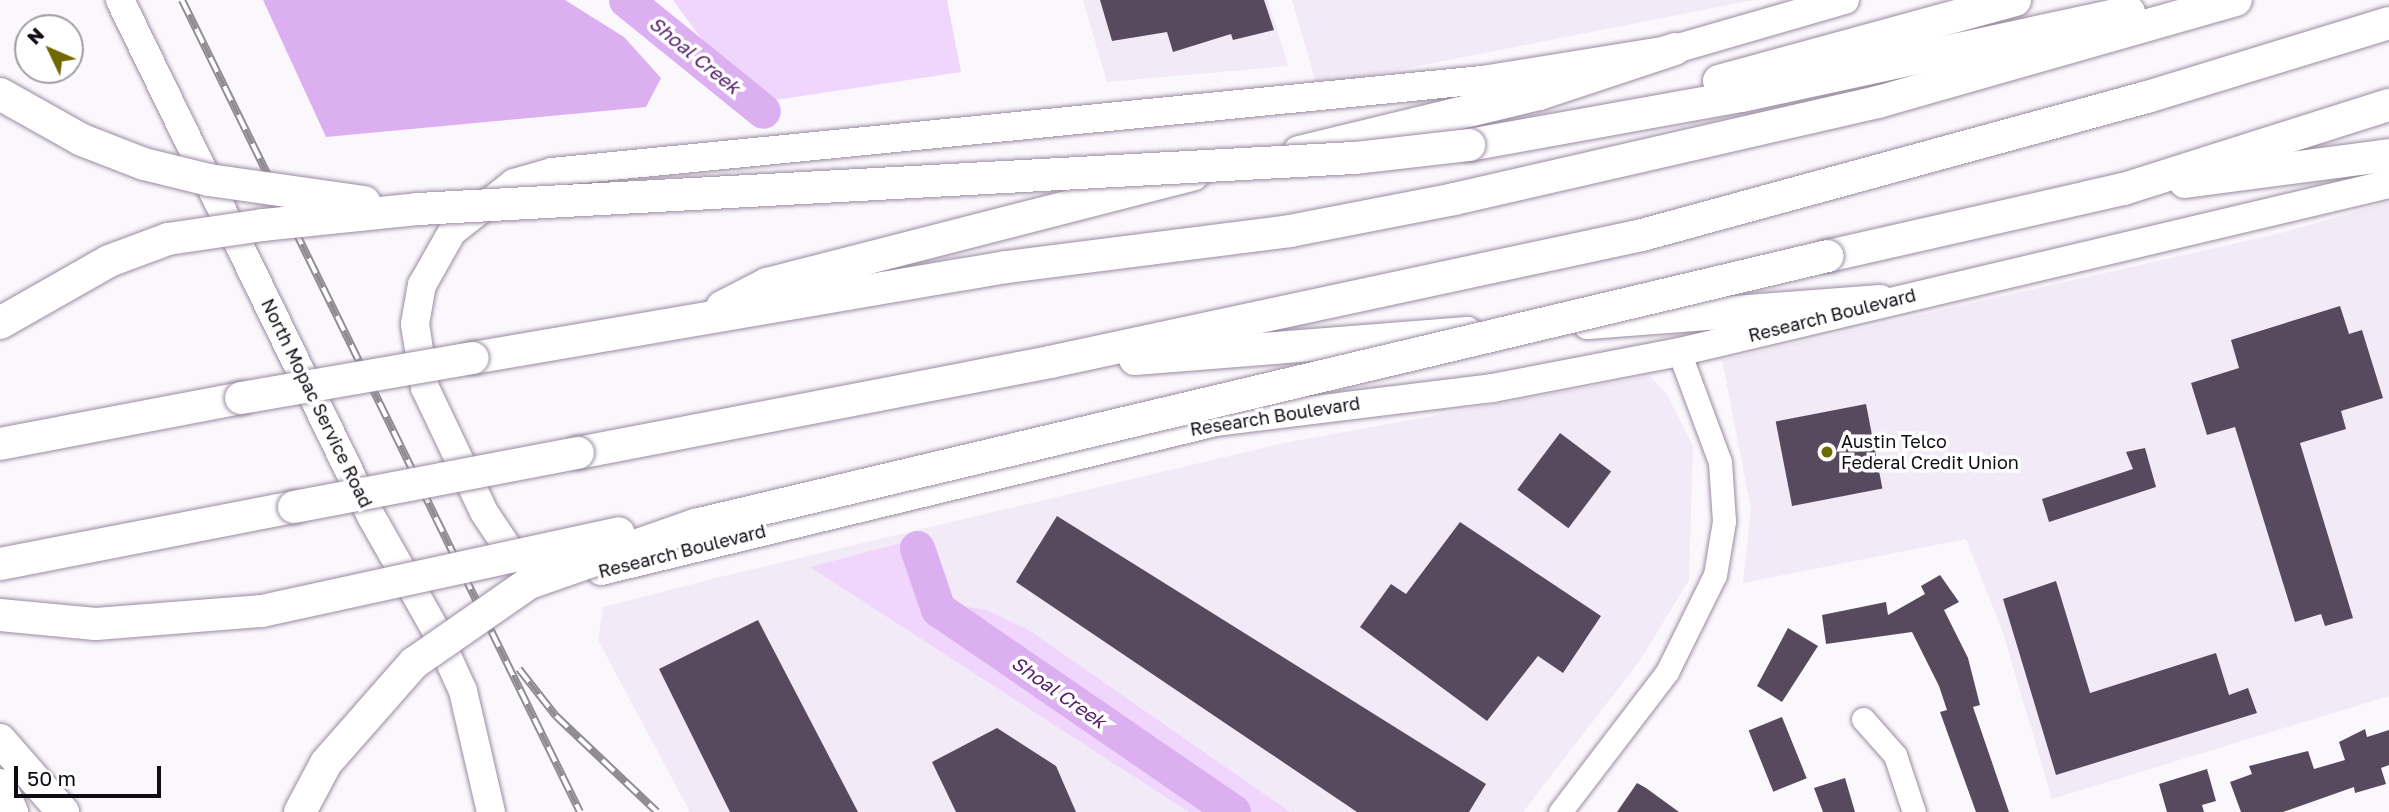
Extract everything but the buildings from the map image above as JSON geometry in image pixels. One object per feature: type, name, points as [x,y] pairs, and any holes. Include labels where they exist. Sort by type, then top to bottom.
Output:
[{"type":"highway","points":[[1469,145],[2015,0]]},
{"type":"highway","points":[[0,323],[64,284],[168,239],[418,209],[1355,159],[1469,145],[1741,96],[2188,0]]},
{"type":"highway","points":[[0,444],[241,398],[1006,267],[1290,231],[1454,199],[1878,103],[2236,0]]},
{"type":"highway","points":[[0,564],[1050,362],[1642,235],[2147,97],[2389,23]]},
{"type":"highway","points":[[695,321],[767,284],[927,247],[1078,201],[1539,93],[1675,49]]},
{"type":"highway","points":[[0,94],[82,140],[144,164],[209,180],[418,209]]},
{"type":"highway","points":[[300,812],[326,763],[364,714],[467,621],[529,583],[695,525],[1828,256],[2124,189],[2389,105]]},
{"type":"highway","points":[[2124,189],[2389,155]]},
{"type":"highway","points":[[1050,362],[1212,356],[1846,299],[1880,301]]},
{"type":"highway","points":[[0,615],[96,624],[226,616],[315,603],[660,523],[695,525]]},
{"type":"highway","points":[[0,740],[63,812]]},
{"type":"highway","points":[[0,785],[12,812]]},
{"type":"main road","name":"North Mopac Service Road","points":[[120,0],[371,516],[434,627],[463,691],[491,812]]},
{"type":"main road","name":"Research Boulevard","points":[[1845,0],[1675,49],[1455,83],[552,172],[514,183],[452,232],[422,285],[415,324],[425,388],[484,512],[512,554],[543,575],[590,574],[1216,422],[1492,388],[1679,352],[1880,301],[2114,253],[2389,184]]},
{"type":"street","points":[[1560,812],[1674,661],[1715,575],[1724,521],[1720,462],[1679,352]]},
{"type":"street","points":[[1863,719],[1895,755],[1914,812]]},
{"type":"shaded area","points":[[263,0],[565,0],[624,37],[661,78],[646,107],[326,137]]},
{"type":"shaded area","points":[[673,0],[947,0],[961,72],[749,104]]},
{"type":"shaded area","points":[[1083,0],[1268,0],[1288,66],[1107,82]]},
{"type":"shaded area","points":[[1292,0],[1753,0],[1317,86]]},
{"type":"shaded area","points":[[2389,202],[2389,696],[2052,799],[2002,630],[1966,539],[1743,583],[1751,509],[1722,360],[2281,233]]},
{"type":"shaded area","points":[[1650,376],[1667,394],[1693,446],[1689,580],[1641,659],[1523,812],[690,812],[598,640],[603,607],[728,575],[1284,443]]},
{"type":"shaded area","points":[[924,537],[937,589],[948,604],[987,610],[1030,631],[1290,812],[1189,812],[810,567]]},
{"type":"waterway","name":"Shoal Creek","points":[[626,0],[763,111]]},
{"type":"waterway","name":"Shoal Creek","points":[[917,548],[938,609],[1233,812]]},
{"type":"railway","points":[[182,0],[580,812]]},
{"type":"railway","points":[[519,669],[556,716],[657,812]]},
{"type":"place","name":"Austin Telco Federal Credit Union","points":[[1827,452]]}]
